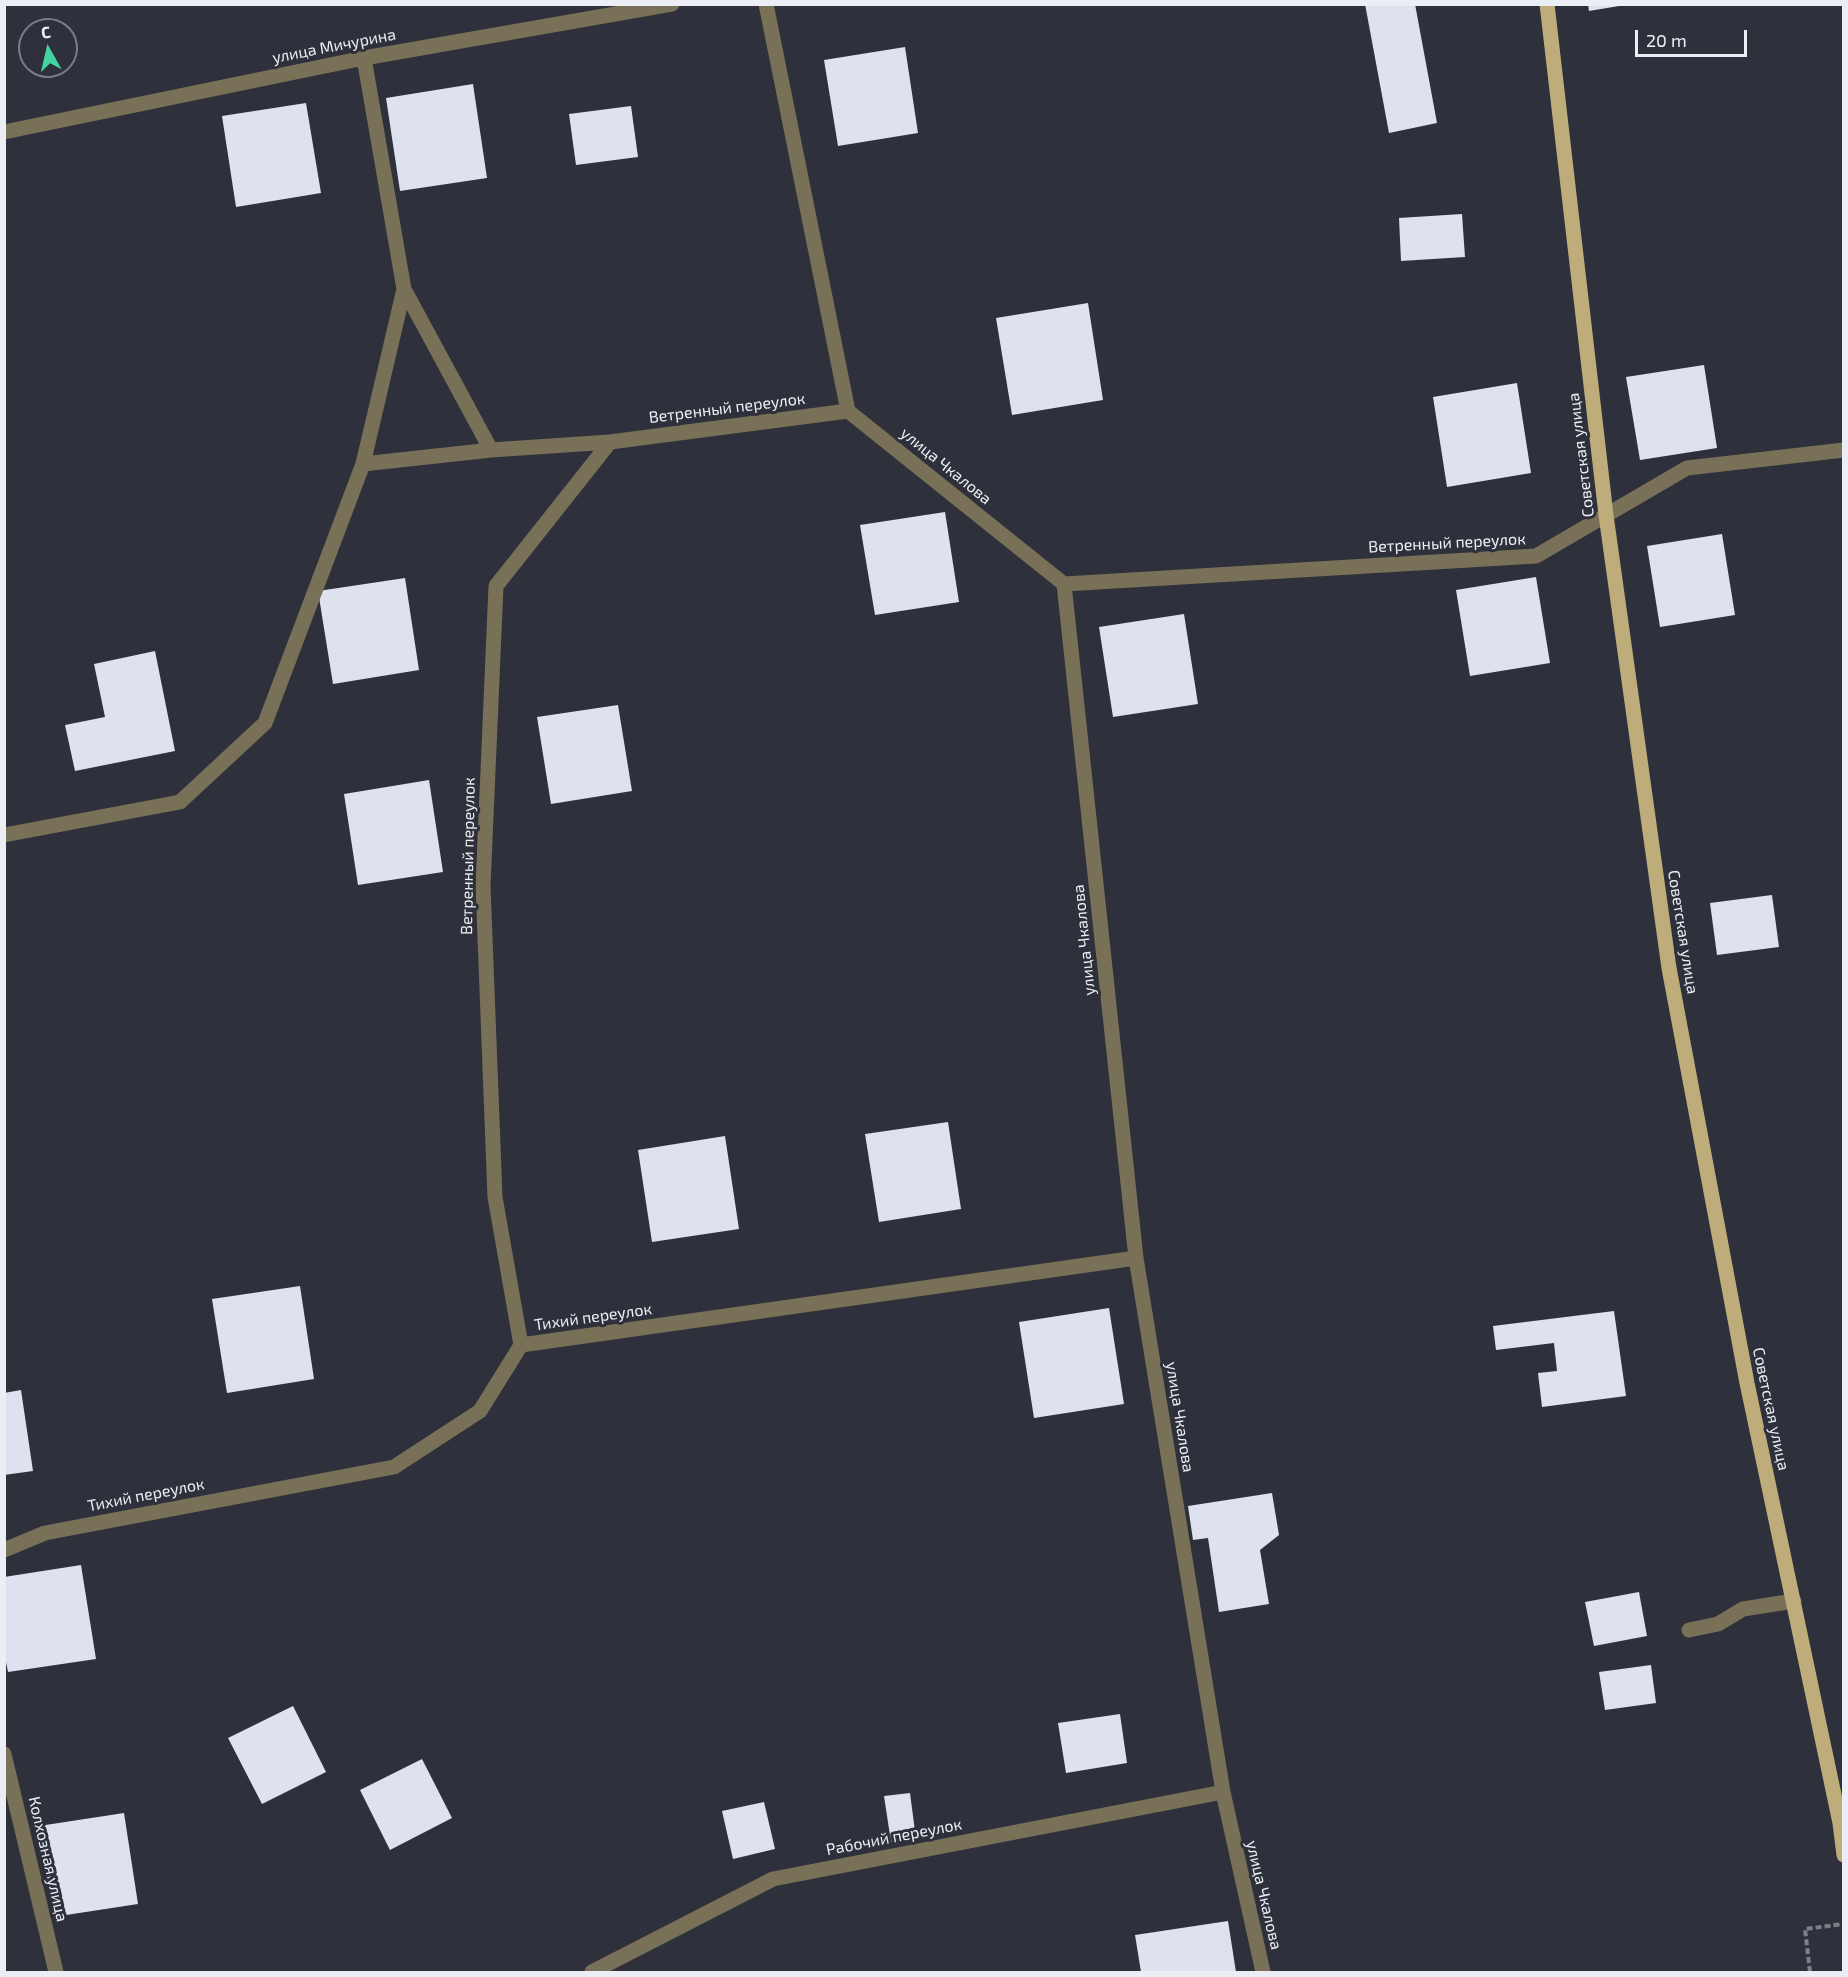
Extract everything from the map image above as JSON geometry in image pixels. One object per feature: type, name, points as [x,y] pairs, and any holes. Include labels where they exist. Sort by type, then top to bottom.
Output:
[{"type":"main road","name":"Советская улица","points":[[1547,4],[1606,515],[1669,968],[1747,1383],[1842,1823],[1844,1855]]},
{"type":"street","name":"улица Мичурина","points":[[4,132],[364,58],[672,4]]},
{"type":"street","points":[[766,4],[848,411]]},
{"type":"street","points":[[364,58],[404,289],[491,450]]},
{"type":"street","points":[[4,835],[180,802],[265,723],[363,464],[404,289]]},
{"type":"street","name":"Ветренный переулок","points":[[363,464],[491,450],[610,442],[848,411]]},
{"type":"street","name":"улица Чкалова","points":[[848,411],[1064,584],[1136,1258],[1223,1792],[1263,1972]]},
{"type":"street","name":"Ветренный переулок","points":[[521,1345],[495,1197],[483,886],[496,586],[610,442]]},
{"type":"street","name":"Ветренный переулок","points":[[1064,584],[1536,556],[1687,468],[1844,450]]},
{"type":"street","name":"Тихий переулок","points":[[4,1550],[45,1533],[394,1467],[480,1411],[521,1345],[1136,1258]]},
{"type":"street","points":[[1689,1630],[1718,1624],[1743,1609],[1794,1601]]},
{"type":"street","name":"Колхозная улица","points":[[4,1754],[56,1972]]},
{"type":"street","name":"Рабочий переулок","points":[[592,1972],[773,1879],[1223,1792]]},
{"type":"path","points":[[1810,1972],[1805,1929],[1844,1924]]},
{"type":"building","points":[[1365,4],[1415,4],[1437,123],[1389,133]]},
{"type":"building","points":[[1588,4],[1619,4],[1619,6],[1589,11]]},
{"type":"building","points":[[905,47],[918,133],[838,146],[824,60]]},
{"type":"building","points":[[473,84],[487,178],[400,191],[386,98]]},
{"type":"building","points":[[306,103],[321,193],[236,207],[222,116]]},
{"type":"building","points":[[631,106],[638,157],[576,165],[569,114]]},
{"type":"building","points":[[1462,214],[1465,257],[1401,261],[1399,218]]},
{"type":"building","points":[[1088,303],[1103,400],[1012,415],[996,318]]},
{"type":"building","points":[[1704,365],[1717,448],[1640,460],[1626,377]]},
{"type":"building","points":[[1517,383],[1531,473],[1447,487],[1433,397]]},
{"type":"building","points":[[945,512],[959,602],[875,615],[860,525]]},
{"type":"building","points":[[1722,534],[1735,615],[1660,627],[1647,546]]},
{"type":"building","points":[[1536,577],[1550,663],[1470,676],[1456,590]]},
{"type":"building","points":[[405,578],[419,670],[333,684],[318,591]]},
{"type":"building","points":[[1184,614],[1198,704],[1113,717],[1099,627]]},
{"type":"building","points":[[155,651],[175,751],[75,771],[65,725],[105,717],[94,664]]},
{"type":"building","points":[[618,705],[632,791],[551,804],[537,717]]},
{"type":"building","points":[[429,780],[443,872],[358,885],[344,794]]},
{"type":"building","points":[[1772,895],[1779,947],[1717,955],[1710,903]]},
{"type":"building","points":[[948,1122],[961,1209],[879,1222],[865,1134]]},
{"type":"building","points":[[725,1136],[739,1229],[652,1242],[638,1150]]},
{"type":"building","points":[[300,1286],[314,1379],[227,1393],[212,1299]]},
{"type":"building","points":[[1109,1308],[1124,1404],[1034,1418],[1019,1322]]},
{"type":"building","points":[[1614,1311],[1626,1396],[1542,1407],[1538,1373],[1557,1371],[1554,1343],[1496,1350],[1493,1326]]},
{"type":"building","points":[[21,1390],[33,1471],[4,1475],[4,1393]]},
{"type":"building","points":[[1272,1493],[1279,1535],[1260,1550],[1269,1604],[1219,1612],[1208,1538],[1193,1540],[1188,1506]]},
{"type":"building","points":[[81,1565],[96,1659],[8,1672],[4,1652],[4,1577]]},
{"type":"building","points":[[1639,1592],[1647,1636],[1594,1646],[1585,1602]]},
{"type":"building","points":[[1651,1665],[1656,1703],[1605,1710],[1599,1672]]},
{"type":"building","points":[[293,1706],[326,1772],[262,1804],[228,1738]]},
{"type":"building","points":[[1120,1714],[1127,1763],[1066,1773],[1058,1723]]},
{"type":"building","points":[[422,1759],[452,1818],[390,1850],[360,1790]]},
{"type":"building","points":[[910,1793],[916,1839],[891,1842],[884,1796]]},
{"type":"building","points":[[764,1802],[775,1849],[733,1859],[722,1811]]},
{"type":"building","points":[[124,1813],[138,1904],[53,1917],[39,1826]]},
{"type":"building","points":[[1228,1921],[1236,1972],[1141,1972],[1135,1935]]}]
